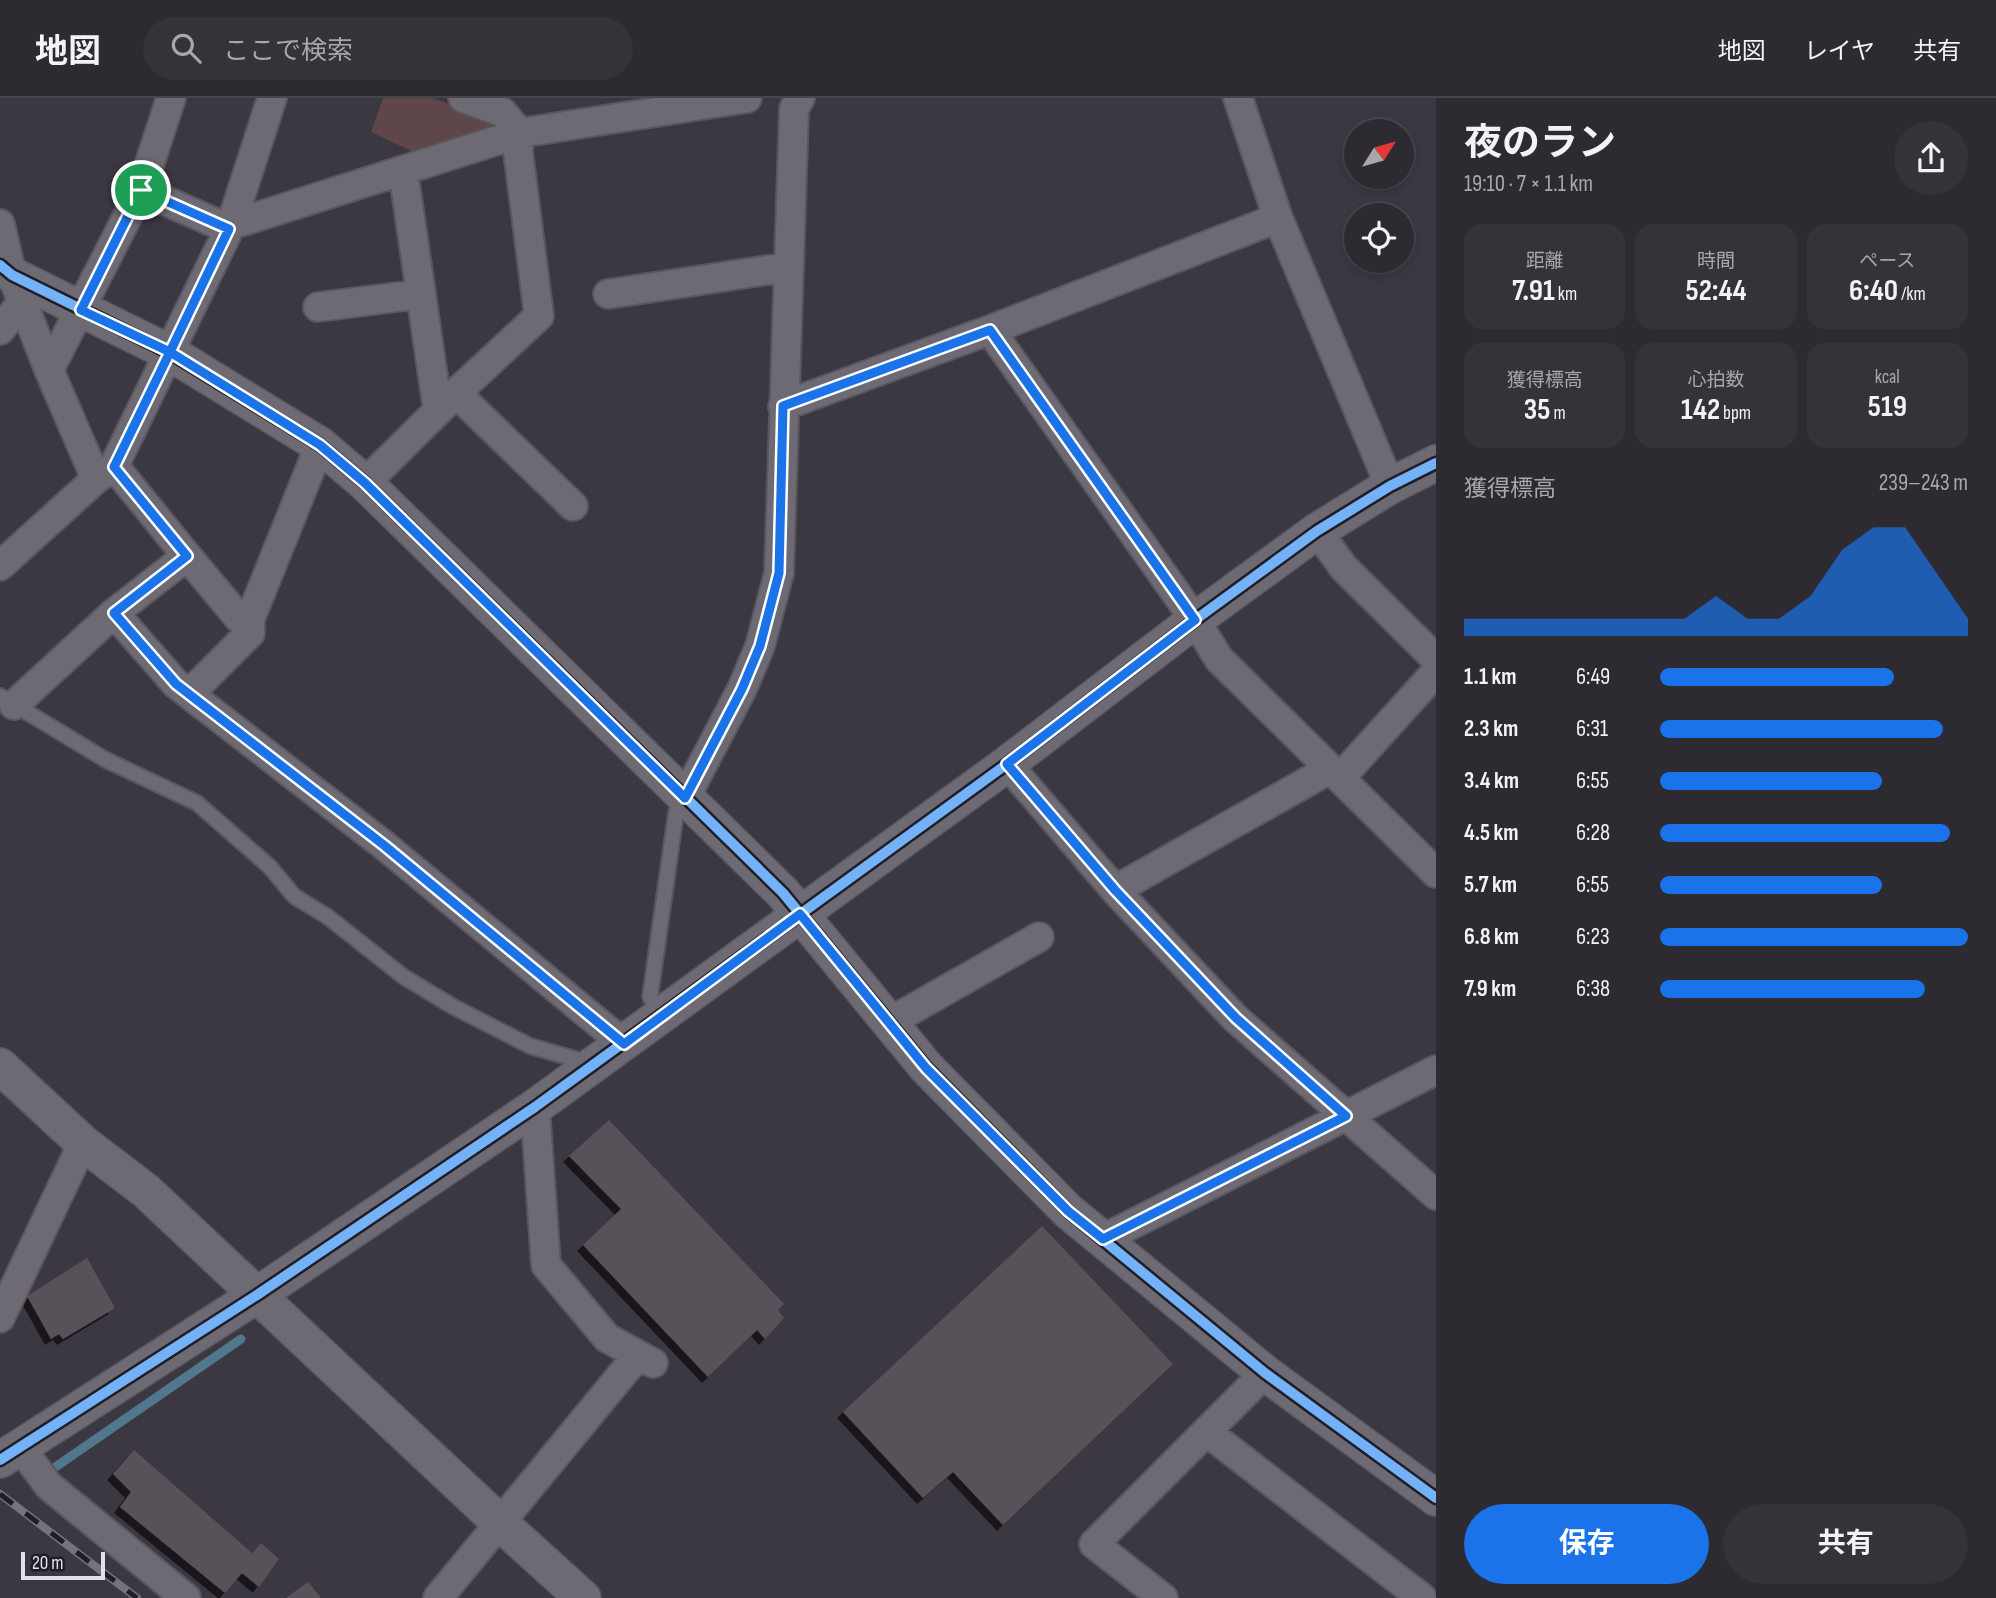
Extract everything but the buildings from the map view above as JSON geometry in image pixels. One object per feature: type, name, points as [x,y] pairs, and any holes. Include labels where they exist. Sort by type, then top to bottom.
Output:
[{"type":"street","points":[[50,370],[141,190],[171,98]]},
{"type":"street","points":[[0,566],[105,473],[170,352],[230,227],[272,98]]},
{"type":"street","points":[[365,483],[539,316],[519,151],[520,133],[502,112],[463,98]]},
{"type":"street","points":[[685,798],[742,689],[760,646],[779,573],[794,109],[798,98]]},
{"type":"street","points":[[186,1598],[49,1486],[6,1455],[257,1294],[535,1107],[1007,764],[1195,620],[1317,531],[1420,477],[1278,218],[1238,98]]},
{"type":"street","points":[[141,190],[230,227],[520,133],[622,107],[738,99]]},
{"type":"street","points":[[403,170],[421,294],[447,402],[573,506]]},
{"type":"street","points":[[783,406],[990,330],[1278,218]]},
{"type":"street","points":[[0,224],[12,280],[50,370],[105,473],[187,556],[238,617],[250,619]]},
{"type":"street","points":[[608,294],[788,267]]},
{"type":"street","points":[[12,280],[170,352],[320,445],[365,483],[783,893],[926,1068],[1068,1211],[1265,1373],[1436,1498]]},
{"type":"street","points":[[0,330],[12,280]]},
{"type":"street","points":[[318,307],[421,294]]},
{"type":"street","points":[[990,330],[1195,620],[1219,659],[1436,873]]},
{"type":"street","points":[[189,694],[250,633],[250,619],[320,445]]},
{"type":"street","points":[[1317,531],[1344,568],[1436,659]]},
{"type":"street","points":[[7,701],[187,556]]},
{"type":"street","points":[[114,613],[176,684],[385,846],[624,1044]]},
{"type":"street","points":[[1115,890],[1335,773],[1436,672]]},
{"type":"street","points":[[1007,764],[1115,890],[1236,1018],[1436,1195]]},
{"type":"street","points":[[888,1023],[1039,937]]},
{"type":"street","points":[[0,1066],[83,1143],[146,1191],[583,1598]]},
{"type":"street","points":[[1103,1239],[1436,1070]]},
{"type":"street","points":[[438,1598],[499,1522],[647,1360],[607,1338],[546,1265],[535,1107]]},
{"type":"street","points":[[0,1318],[83,1143]]},
{"type":"street","points":[[1163,1598],[1094,1544],[1265,1373]]},
{"type":"street","points":[[1207,1432],[1422,1598]]},
{"type":"lane","points":[[7,701],[106,760],[197,803],[271,867],[293,896],[328,917],[404,977],[452,1006],[530,1046],[593,1064]]},
{"type":"lane","points":[[662,1016],[650,997],[676,813],[685,798]]},
{"type":"shaded area","points":[[383,98],[432,98],[494,120],[495,136],[422,156],[371,132]]},
{"type":"waterway","points":[[54,1468],[241,1339]]},
{"type":"railway","points":[[0,1494],[137,1598]]},
{"type":"cycle path","points":[[0,265],[12,275],[170,353],[320,445],[365,483],[783,893],[926,1067],[1068,1211],[1265,1373],[1436,1498]]},
{"type":"cycle path","points":[[0,1460],[257,1295],[535,1107],[1007,764],[1195,620],[1317,531],[1390,486],[1436,463]]},
{"type":"route","points":[[141,190],[81,310],[170,352],[114,467],[187,556],[114,613],[176,684],[385,846],[624,1044],[800,914],[926,1068],[1068,1211],[1103,1239],[1346,1116],[1236,1018],[1115,890],[1007,764],[1195,620],[990,330],[783,406],[779,573],[760,646],[742,689],[685,798],[365,483],[320,445],[170,352],[229,229],[141,190]]}]
